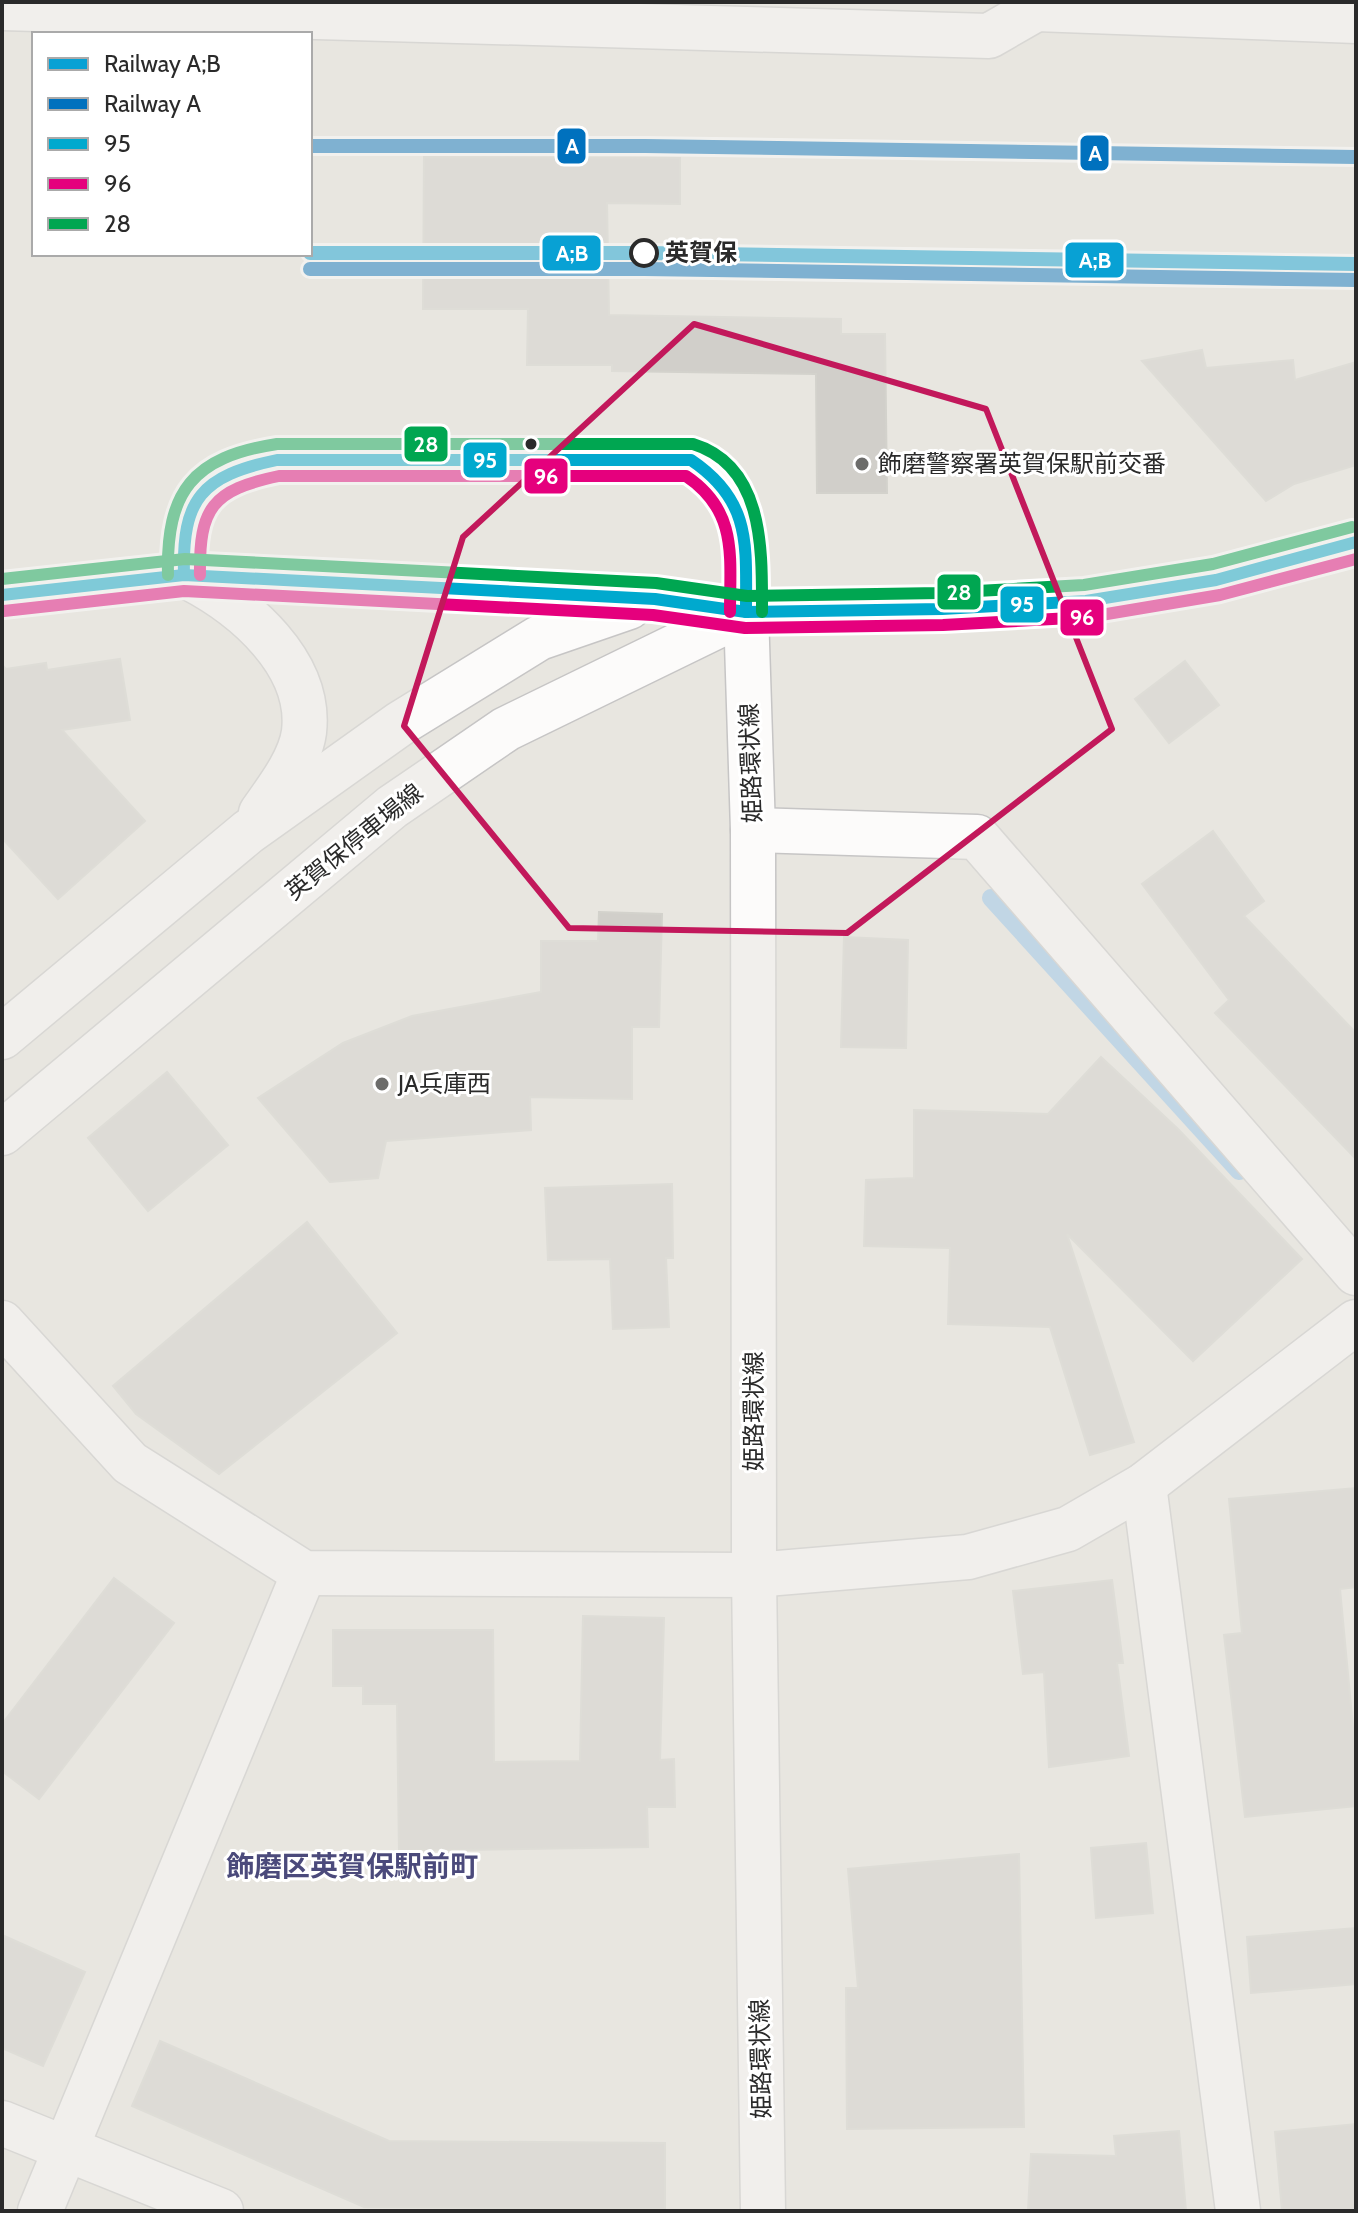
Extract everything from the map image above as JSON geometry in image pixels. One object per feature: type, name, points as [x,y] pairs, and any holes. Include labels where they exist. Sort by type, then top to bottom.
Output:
[{"type":"street","points":[[2,8],[989,36],[1036,6],[1356,21]]},
{"type":"street","points":[[2,595],[184,575],[655,599],[746,612],[942,609],[1086,601],[1216,580],[1356,542]]},
{"type":"street","points":[[184,575],[232,602],[271,640],[298,689],[304,711],[304,734],[298,752],[248,832]]},
{"type":"street","points":[[2,1037],[248,832],[401,723],[539,638],[655,599]]},
{"type":"street","name":"姫路環状線","points":[[746,612],[753,830],[754,1575],[763,2211]]},
{"type":"street","name":"英賀保停車場線","points":[[2,1133],[392,807],[506,729],[746,612]]},
{"type":"street","points":[[753,830],[977,837],[1356,1273]]},
{"type":"street","points":[[2,1323],[130,1463],[304,1573],[754,1575],[968,1557],[1068,1529],[1144,1485],[1356,1322]]},
{"type":"street","points":[[1144,1485],[1238,2211]]},
{"type":"street","points":[[40,2211],[304,1573]]},
{"type":"street","points":[[2,2123],[221,2211]]},
{"type":"lane","points":[[184,575],[185,525],[199,498],[219,479],[247,465],[277,460],[691,460],[715,473],[739,507],[744,530],[746,612]]},
{"type":"highlighted area","points":[[694,324],[986,409],[1112,729],[847,933],[569,928],[404,726],[463,537]]},
{"type":"building","points":[[424,157],[680,158],[680,204],[607,203],[609,315],[841,319],[841,334],[885,334],[887,493],[817,493],[816,374],[612,371],[612,365],[527,365],[528,309],[423,309]]},
{"type":"building","points":[[1202,350],[1206,368],[1293,360],[1295,380],[1356,362],[1356,465],[1294,484],[1266,501],[1142,361]]},
{"type":"building","points":[[120,659],[130,720],[62,730],[145,821],[58,899],[2,838],[2,665],[6,669],[46,663],[47,670]]},
{"type":"building","points":[[1185,661],[1219,705],[1169,743],[1135,699]]},
{"type":"building","points":[[1213,831],[1264,901],[1244,916],[1356,1033],[1356,1159],[1215,1013],[1229,1000],[1142,884]]},
{"type":"building","points":[[599,912],[662,914],[659,1027],[632,1027],[632,1099],[530,1097],[531,1130],[386,1141],[378,1178],[330,1182],[258,1098],[343,1043],[412,1016],[541,992],[541,941],[598,941]]},
{"type":"building","points":[[844,937],[908,940],[906,1048],[841,1047]]},
{"type":"building","points":[[1101,1057],[1178,1129],[1302,1259],[1193,1361],[1067,1234],[1134,1442],[1090,1455],[1050,1327],[948,1324],[950,1248],[864,1246],[866,1180],[914,1178],[914,1110],[1048,1114]]},
{"type":"building","points":[[167,1072],[228,1145],[148,1211],[88,1138]]},
{"type":"building","points":[[672,1184],[673,1258],[666,1258],[669,1327],[613,1329],[610,1259],[548,1260],[545,1188]]},
{"type":"building","points":[[307,1222],[397,1333],[219,1474],[136,1414],[113,1386]]},
{"type":"building","points":[[1356,1488],[1356,1587],[1340,1589],[1356,1759],[1356,1806],[1245,1817],[1224,1635],[1242,1633],[1229,1499]]},
{"type":"building","points":[[114,1578],[174,1623],[39,1799],[2,1771],[2,1724]]},
{"type":"building","points":[[1112,1580],[1123,1663],[1117,1663],[1129,1756],[1049,1767],[1044,1672],[1023,1674],[1013,1591]]},
{"type":"building","points":[[583,1616],[664,1618],[660,1760],[674,1759],[675,1807],[647,1807],[648,1847],[399,1851],[397,1704],[363,1704],[363,1686],[333,1686],[333,1630],[493,1630],[494,1762],[580,1761]]},
{"type":"building","points":[[1146,1843],[1153,1913],[1096,1918],[1091,1848]]},
{"type":"building","points":[[1019,1854],[1024,2127],[847,2129],[846,1988],[858,1988],[848,1869]]},
{"type":"building","points":[[1356,1928],[1356,1984],[1251,1993],[1247,1937]]},
{"type":"building","points":[[2,1935],[85,1972],[43,2066],[2,2048]]},
{"type":"building","points":[[160,2041],[389,2141],[665,2143],[665,2209],[364,2207],[132,2106]]},
{"type":"building","points":[[1356,2124],[1356,2211],[1282,2211],[1275,2132]]},
{"type":"building","points":[[1179,2131],[1186,2211],[1028,2211],[1031,2154],[1116,2156],[1114,2136]]},
{"type":"waterway","points":[[991,898],[1239,1171]]},
{"type":"rail line","name":"A","points":[[312,146],[645,146],[1356,157]]},
{"type":"rail line","name":"A;B","points":[[312,253],[644,253],[1356,264]]},
{"type":"rail line","name":"A","points":[[310,269],[644,269],[1356,280]]},
{"type":"transit line","name":"28","points":[[168,575],[172,521],[190,483],[224,458],[248,450],[277,444],[693,444],[717,455],[734,471],[746,491],[759,538],[762,612]]},
{"type":"transit line","name":"95","points":[[184,575],[187,527],[201,495],[230,474],[277,460],[691,460],[711,476],[735,508],[745,545],[746,612]]},
{"type":"transit line","name":"96","points":[[200,575],[202,533],[214,506],[238,488],[279,476],[686,476],[715,504],[723,520],[730,554],[730,612]]},
{"type":"transit line","name":"28","points":[[2,579],[185,559],[656,583],[747,596],[941,593],[1084,585],[1213,564],[1352,527]]},
{"type":"transit line","name":"95","points":[[2,595],[184,575],[655,599],[746,612],[942,609],[1086,601],[1216,580],[1356,542]]},
{"type":"transit line","name":"96","points":[[4,611],[184,591],[653,615],[745,628],[943,625],[1089,617],[1220,595],[1356,559]]},
{"type":"place","name":"英賀保","points":[[644,253]]},
{"type":"place","name":"飾磨警察署英賀保駅前交番","points":[[862,464]]},
{"type":"place","name":"JA兵庫西","points":[[382,1084]]},
{"type":"district","name":"飾磨区英賀保駅前町","points":[[352,1866]]}]
